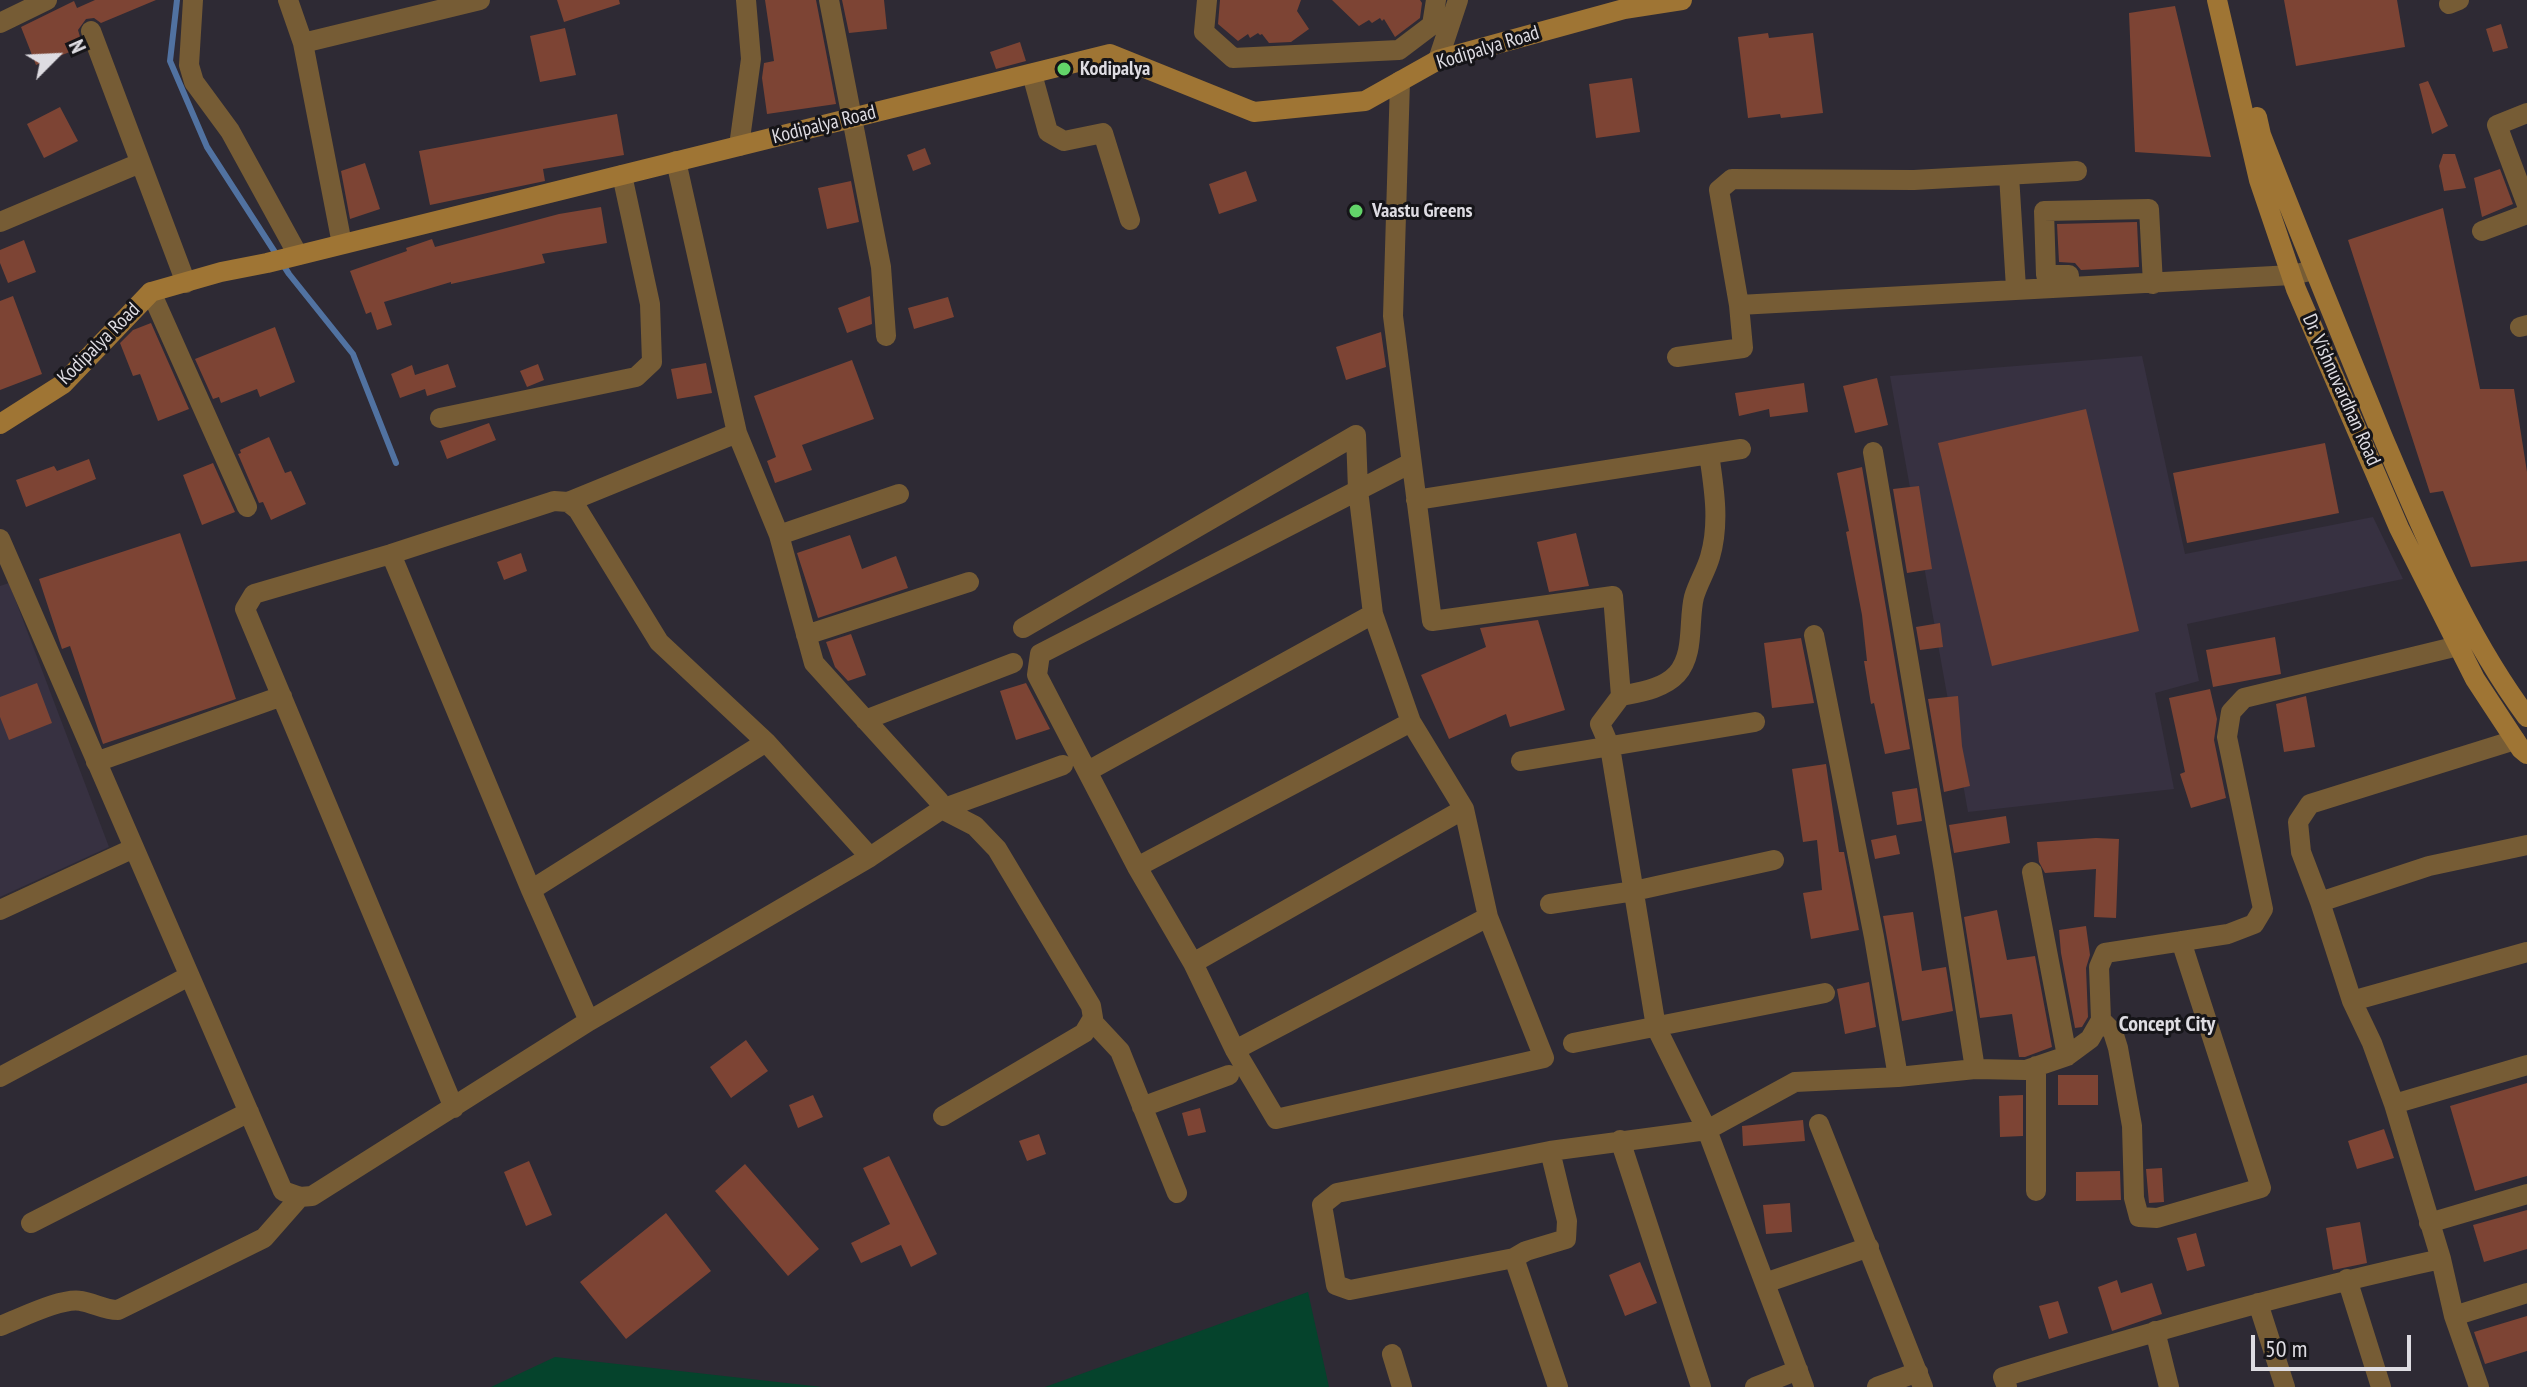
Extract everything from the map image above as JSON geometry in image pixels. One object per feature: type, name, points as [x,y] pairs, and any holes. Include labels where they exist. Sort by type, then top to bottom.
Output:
[{"type":"main road","name":"Kodipalya Road","points":[[0,424],[63,384],[151,292],[186,283],[1110,54],[1254,112],[1365,101],[1438,60],[1624,9],[1682,0]]},
{"type":"main road","name":"Dr. Vishnuvardhan Road","points":[[2217,0],[2259,180],[2292,275],[2399,528],[2475,679],[2521,747]]},
{"type":"main road","name":"Dr. Vishnuvardhan Road","points":[[2230,0],[2261,135],[2419,524],[2475,636],[2527,717]]},
{"type":"street","points":[[0,23],[22,5],[47,0]]},
{"type":"street","points":[[193,0],[189,65],[194,82],[230,131],[296,256]]},
{"type":"street","points":[[288,0],[303,43],[342,244]]},
{"type":"street","points":[[303,43],[480,0]]},
{"type":"street","points":[[739,146],[751,59],[746,0]]},
{"type":"street","points":[[829,0],[881,267],[886,336]]},
{"type":"street","points":[[1207,0],[1204,32],[1233,58],[1399,50],[1432,25],[1436,0]]},
{"type":"street","points":[[1438,60],[1458,0]]},
{"type":"street","points":[[91,31],[186,283]]},
{"type":"street","points":[[1032,74],[1048,132],[1064,141],[1103,133],[1130,220]]},
{"type":"street","points":[[1400,81],[1393,316],[1432,621],[1613,596],[1621,696],[1600,724],[1610,747],[1656,1027],[1707,1130],[1801,1379],[1755,1387]]},
{"type":"street","points":[[2527,113],[2497,125],[2527,205]]},
{"type":"street","points":[[676,161],[737,433],[779,535],[814,663],[939,801],[942,809],[975,826],[997,849],[1091,1006],[1092,1021],[1120,1051],[1177,1193]]},
{"type":"street","points":[[0,222],[140,163]]},
{"type":"street","points":[[1677,357],[1743,348],[1739,305],[1719,190],[1732,179],[1914,180],[2077,171]]},
{"type":"street","points":[[440,418],[636,377],[652,362],[650,304],[622,175]]},
{"type":"street","points":[[2009,175],[2016,288]]},
{"type":"street","points":[[2152,278],[2149,209],[2044,211],[2046,275],[2152,278],[2292,275],[2314,270]]},
{"type":"street","points":[[2482,231],[2527,214]]},
{"type":"street","points":[[1739,305],[2152,278]]},
{"type":"street","points":[[151,292],[247,507]]},
{"type":"street","points":[[454,1108],[245,609],[250,597],[554,501],[568,502],[737,433]]},
{"type":"street","points":[[1023,628],[1356,435],[1358,490],[1373,614],[1411,722],[1464,809],[1488,917],[1544,1058],[1276,1119],[1235,1050],[1193,963],[1137,867],[1037,675],[1040,654],[1358,490],[1411,463]]},
{"type":"street","points":[[1416,500],[1741,449]]},
{"type":"street","points":[[1873,452],[1975,1069]]},
{"type":"street","points":[[1621,696],[1647,691],[1664,683],[1678,673],[1686,655],[1694,597],[1711,555],[1716,507],[1709,454]]},
{"type":"street","points":[[779,535],[899,494]]},
{"type":"street","points":[[568,502],[578,510],[659,642],[766,742],[870,857]]},
{"type":"street","points":[[0,539],[283,1191],[300,1197],[312,1196],[589,1021],[870,857],[942,809],[1063,765]]},
{"type":"street","points":[[391,554],[589,1021]]},
{"type":"street","points":[[806,635],[969,582]]},
{"type":"street","points":[[1088,771],[1373,614]]},
{"type":"street","points":[[1814,635],[1874,937],[1898,1077]]},
{"type":"street","points":[[1550,1151],[1567,1221],[1566,1239],[1526,1251],[1514,1258],[1350,1290],[1336,1285],[1322,1205],[1337,1193],[1550,1151],[1707,1130],[1795,1082],[1898,1077],[1975,1069],[2026,1070],[2067,1056],[2090,1039],[2101,1020],[2099,967],[2105,953],[2228,934],[2254,924],[2263,909],[2227,737],[2231,712],[2244,698],[2458,646]]},
{"type":"street","points":[[865,720],[1013,663]]},
{"type":"street","points":[[96,762],[282,696]]},
{"type":"street","points":[[1137,867],[1411,722]]},
{"type":"street","points":[[1521,761],[1755,722]]},
{"type":"street","points":[[531,890],[766,742]]},
{"type":"street","points":[[2479,1387],[2454,1316],[2441,1259],[2394,1104],[2372,1043],[2352,1001],[2301,852],[2298,822],[2310,804],[2521,747]]},
{"type":"street","points":[[1193,963],[1464,809]]},
{"type":"street","points":[[2320,902],[2429,866],[2527,845]]},
{"type":"street","points":[[0,910],[134,848]]},
{"type":"street","points":[[1550,904],[1634,891],[1774,860]]},
{"type":"street","points":[[2032,872],[2067,1056]]},
{"type":"street","points":[[1235,1050],[1488,917]]},
{"type":"street","points":[[2101,1020],[2113,1032],[2118,1048],[2132,1126],[2131,1164],[2139,1217],[2157,1218],[2261,1188],[2181,941]]},
{"type":"street","points":[[2352,1001],[2527,952]]},
{"type":"street","points":[[0,1077],[189,976]]},
{"type":"street","points":[[1573,1043],[1825,993]]},
{"type":"street","points":[[943,1116],[1080,1036],[1092,1021]]},
{"type":"street","points":[[2394,1104],[2527,1065]]},
{"type":"street","points":[[2036,1066],[2036,1191]]},
{"type":"street","points":[[1142,1107],[1229,1075]]},
{"type":"street","points":[[31,1223],[249,1112]]},
{"type":"street","points":[[1819,1124],[1920,1380],[1877,1387]]},
{"type":"street","points":[[1620,1140],[1701,1387]]},
{"type":"street","points":[[2429,1223],[2527,1194]]},
{"type":"street","points":[[0,1326],[66,1301],[80,1300],[108,1310],[118,1310],[264,1238],[300,1197]]},
{"type":"street","points":[[1765,1283],[1869,1247]]},
{"type":"street","points":[[1514,1258],[1558,1387]]},
{"type":"street","points":[[2007,1387],[2003,1377],[2155,1331],[2347,1279],[2441,1259]]},
{"type":"street","points":[[2347,1279],[2381,1387]]},
{"type":"street","points":[[2454,1316],[2527,1293]]},
{"type":"street","points":[[2258,1303],[2285,1387]]},
{"type":"street","points":[[2155,1331],[2169,1387]]},
{"type":"street","points":[[1392,1354],[1402,1387]]},
{"type":"shaded area","points":[[2142,356],[2185,554],[2373,517],[2403,579],[2187,624],[2199,681],[2155,693],[2174,789],[1968,812],[1890,376]]},
{"type":"shaded area","points":[[9,583],[109,847],[0,897],[0,586]]},
{"type":"green space","points":[[1308,1292],[1329,1387],[1045,1387]]},
{"type":"green space","points":[[555,1357],[822,1387],[491,1387]]},
{"type":"building","points":[[95,0],[156,0],[101,23],[94,18],[86,19],[78,30],[83,47],[36,65],[21,27],[74,1],[77,8]]},
{"type":"building","points":[[557,0],[619,0],[620,4],[564,22]]},
{"type":"building","points":[[765,0],[816,0],[836,104],[767,114],[762,78],[764,63],[774,61]]},
{"type":"building","points":[[842,0],[884,0],[887,29],[849,33]]},
{"type":"building","points":[[1220,0],[1301,0],[1297,11],[1309,29],[1291,42],[1269,43],[1258,33],[1250,38],[1248,34],[1238,41],[1218,24]]},
{"type":"building","points":[[1332,0],[1420,0],[1422,3],[1420,18],[1395,37],[1384,19],[1372,23],[1369,20],[1359,26]]},
{"type":"building","points":[[2284,0],[2397,0],[2405,47],[2296,66]]},
{"type":"building","points":[[2175,6],[2211,157],[2135,152],[2129,13]]},
{"type":"building","points":[[2501,24],[2508,48],[2493,52],[2486,29]]},
{"type":"building","points":[[565,28],[576,75],[540,82],[530,36]]},
{"type":"building","points":[[1768,33],[1769,38],[1813,33],[1823,113],[1748,118],[1738,37]]},
{"type":"building","points":[[1020,42],[1026,61],[996,69],[990,52]]},
{"type":"building","points":[[1632,78],[1640,132],[1596,138],[1589,84]]},
{"type":"building","points":[[2428,81],[2448,126],[2432,134],[2419,84]]},
{"type":"building","points":[[60,107],[78,141],[44,158],[27,124]]},
{"type":"building","points":[[617,114],[624,155],[543,169],[545,181],[430,205],[419,151]]},
{"type":"building","points":[[925,148],[931,164],[913,171],[907,155]]},
{"type":"building","points":[[2443,154],[2455,154],[2466,188],[2444,191],[2439,166]]},
{"type":"building","points":[[365,163],[380,209],[350,219],[341,171]]},
{"type":"building","points":[[2500,169],[2513,204],[2482,217],[2474,178]]},
{"type":"building","points":[[1246,171],[1257,201],[1219,214],[1209,184]]},
{"type":"building","points":[[851,181],[859,222],[827,229],[818,188]]},
{"type":"building","points":[[601,207],[607,243],[542,254],[545,263],[451,282],[384,302],[392,325],[377,330],[371,312],[366,314],[350,271],[432,239],[435,247],[559,214]]},
{"type":"building","points":[[2443,208],[2480,389],[2514,389],[2527,472],[2527,561],[2471,567],[2443,491],[2430,493],[2348,240]]},
{"type":"building","points":[[2137,222],[2139,267],[2081,270],[2075,263],[2059,262],[2057,224]]},
{"type":"building","points":[[24,240],[36,272],[8,283],[0,263],[0,250]]},
{"type":"building","points":[[13,296],[42,374],[0,390],[0,301]]},
{"type":"building","points":[[870,296],[872,324],[847,333],[838,308]]},
{"type":"building","points":[[948,297],[954,317],[914,329],[908,308]]},
{"type":"building","points":[[151,323],[189,409],[158,421],[140,374],[133,376],[120,343],[133,330]]},
{"type":"building","points":[[275,327],[295,382],[260,397],[257,389],[221,403],[219,397],[213,399],[195,359]]},
{"type":"building","points":[[1381,332],[1386,367],[1346,380],[1336,347]]},
{"type":"building","points":[[852,360],[874,419],[802,445],[812,470],[775,483],[767,461],[776,457],[754,396]]},
{"type":"building","points":[[706,363],[712,393],[677,399],[671,369]]},
{"type":"building","points":[[448,364],[456,387],[427,396],[425,389],[400,398],[391,374],[412,365],[415,375]]},
{"type":"building","points":[[538,364],[544,380],[527,387],[520,371]]},
{"type":"building","points":[[1877,378],[1888,425],[1855,433],[1843,386]]},
{"type":"building","points":[[1804,383],[1808,412],[1770,417],[1769,409],[1739,416],[1735,393]]},
{"type":"building","points":[[2086,409],[2139,631],[1992,666],[1938,443]]},
{"type":"building","points":[[489,423],[496,440],[447,459],[440,441]]},
{"type":"building","points":[[269,437],[285,473],[291,471],[306,504],[271,520],[263,502],[259,503],[238,454],[240,450]]},
{"type":"building","points":[[2325,443],[2339,513],[2187,543],[2173,473]]},
{"type":"building","points":[[89,459],[96,479],[26,507],[16,480],[54,466],[57,471]]},
{"type":"building","points":[[213,463],[235,512],[202,525],[183,475]]},
{"type":"building","points":[[1862,467],[1910,749],[1885,754],[1874,703],[1871,704],[1864,661],[1867,661],[1862,615],[1837,473]]},
{"type":"building","points":[[1919,486],[1932,569],[1907,573],[1893,489]]},
{"type":"building","points":[[180,533],[236,699],[103,744],[70,646],[62,649],[39,579]]},
{"type":"building","points":[[1576,533],[1589,586],[1549,592],[1537,542]]},
{"type":"building","points":[[850,535],[862,569],[896,556],[908,588],[818,618],[797,553]]},
{"type":"building","points":[[521,553],[527,571],[504,580],[497,562]]},
{"type":"building","points":[[1538,620],[1565,710],[1510,727],[1506,714],[1449,739],[1421,675],[1486,647],[1480,628]]},
{"type":"building","points":[[1940,623],[1943,647],[1920,650],[1916,627]]},
{"type":"building","points":[[851,634],[866,675],[848,681],[835,667],[826,642]]},
{"type":"building","points":[[2275,637],[2281,674],[2213,687],[2206,650]]},
{"type":"building","points":[[1801,638],[1814,703],[1772,708],[1764,643]]},
{"type":"building","points":[[37,683],[52,723],[9,740],[0,717],[0,697]]},
{"type":"building","points":[[1026,683],[1050,729],[1016,740],[1000,691]]},
{"type":"building","points":[[2210,689],[2217,719],[2214,740],[2226,798],[2191,808],[2180,774],[2185,772],[2169,698]]},
{"type":"building","points":[[1958,696],[1962,746],[1970,786],[1944,792],[1928,699]]},
{"type":"building","points":[[2306,696],[2315,747],[2284,752],[2276,704]]},
{"type":"building","points":[[1826,764],[1839,852],[1844,852],[1859,930],[1811,939],[1803,893],[1822,890],[1817,840],[1803,842],[1792,769]]},
{"type":"building","points":[[1917,788],[1922,821],[1897,825],[1892,792]]},
{"type":"building","points":[[2006,816],[2010,843],[1954,853],[1949,825]]},
{"type":"building","points":[[1896,835],[1900,854],[1875,859],[1871,840]]},
{"type":"building","points":[[2119,839],[2116,918],[2094,917],[2096,869],[2045,873],[2039,862],[2037,842]]},
{"type":"building","points":[[1997,910],[2007,960],[2035,956],[2052,1047],[2025,1057],[2019,1057],[2012,1014],[1980,1018],[1964,917]]},
{"type":"building","points":[[1913,912],[1922,971],[1946,967],[1953,1011],[1902,1021],[1883,916]]},
{"type":"building","points":[[2086,926],[2090,955],[2086,968],[2088,1017],[2082,1027],[2075,1028],[2059,930]]},
{"type":"building","points":[[1869,982],[1876,1027],[1845,1034],[1837,989]]},
{"type":"building","points":[[746,1040],[768,1071],[731,1098],[710,1067]]},
{"type":"building","points":[[2058,1075],[2098,1075],[2098,1105],[2058,1105]]},
{"type":"building","points":[[2527,1083],[2527,1176],[2475,1191],[2450,1106]]},
{"type":"building","points":[[813,1095],[823,1117],[798,1128],[789,1105]]},
{"type":"building","points":[[2023,1095],[2023,1136],[2000,1137],[1999,1096]]},
{"type":"building","points":[[1200,1108],[1206,1132],[1188,1136],[1182,1113]]},
{"type":"building","points":[[1803,1120],[1805,1141],[1743,1146],[1742,1126]]},
{"type":"building","points":[[2384,1129],[2394,1158],[2357,1169],[2348,1141]]},
{"type":"building","points":[[1039,1134],[1046,1154],[1027,1161],[1019,1141]]},
{"type":"building","points":[[889,1156],[937,1254],[911,1267],[901,1245],[861,1263],[851,1243],[890,1224],[863,1168]]},
{"type":"building","points":[[529,1161],[552,1215],[526,1226],[504,1172]]},
{"type":"building","points":[[745,1164],[819,1249],[788,1276],[715,1191]]},
{"type":"building","points":[[2162,1168],[2164,1202],[2149,1203],[2146,1169]]},
{"type":"building","points":[[2120,1171],[2121,1200],[2076,1201],[2076,1172]]},
{"type":"building","points":[[1790,1203],[1792,1232],[1766,1234],[1763,1205]]},
{"type":"building","points":[[2527,1210],[2527,1249],[2484,1262],[2473,1225]]},
{"type":"building","points":[[666,1213],[711,1271],[626,1339],[580,1282]]},
{"type":"building","points":[[2360,1222],[2367,1263],[2333,1270],[2326,1228]]},
{"type":"building","points":[[2196,1233],[2205,1266],[2187,1271],[2177,1238]]},
{"type":"building","points":[[1640,1262],[1657,1303],[1625,1316],[1609,1275]]},
{"type":"building","points":[[2117,1280],[2121,1293],[2152,1283],[2162,1314],[2112,1331],[2098,1287]]},
{"type":"building","points":[[2058,1301],[2068,1333],[2049,1339],[2039,1306]]},
{"type":"building","points":[[2527,1316],[2527,1351],[2485,1364],[2474,1332]]},
{"type":"waterway","points":[[177,0],[170,61],[207,147],[289,274],[353,354],[396,463]]},
{"type":"place","name":"Kodipalya","points":[[1064,69]]},
{"type":"place","name":"Vaastu Greens","points":[[1356,211]]},
{"type":"district","name":"Concept City","points":[[2167,1025]]}]
